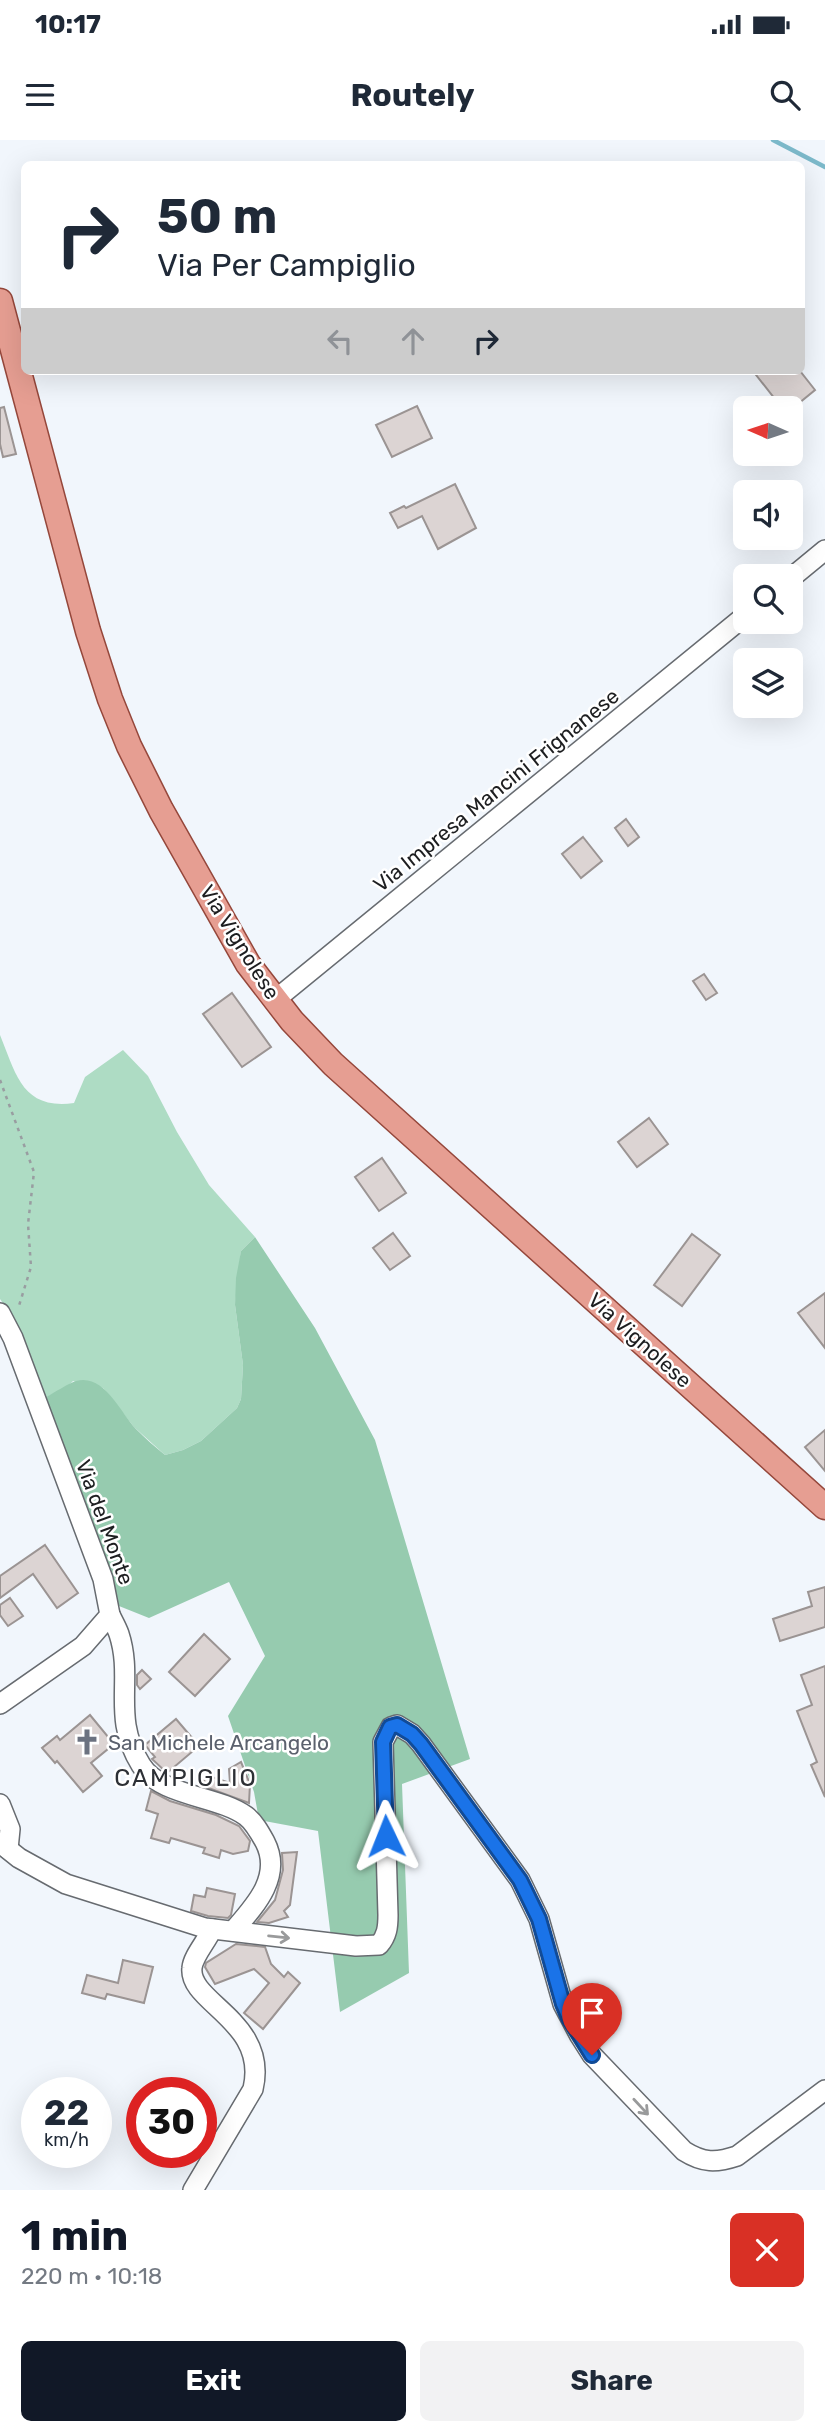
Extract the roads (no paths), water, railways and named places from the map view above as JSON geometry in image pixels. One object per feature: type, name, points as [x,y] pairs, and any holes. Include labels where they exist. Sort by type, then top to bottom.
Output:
[{"type":"main road","name":"Via Vignolese","points":[[0,300],[88,631],[110,699],[129,746],[161,810],[248,964],[292,1021],[333,1064],[825,1507]]},
{"type":"street","points":[[803,568],[825,550]]},
{"type":"street","name":"Via Impresa Mancini Frignanese","points":[[275,1000],[733,626]]},
{"type":"street","name":"Via del Monte","points":[[0,1704],[83,1646],[110,1615],[103,1579],[3,1319]]},
{"type":"street","points":[[110,1615],[119,1635],[122,1652],[124,1719],[128,1737],[148,1775],[170,1787],[240,1812],[248,1817],[266,1845],[270,1868],[265,1889],[255,1906],[233,1931]]},
{"type":"street","points":[[0,1804],[10,1829],[4,1846],[66,1884],[212,1929],[364,1947],[379,1945],[385,1939],[388,1915],[383,1742],[390,1727],[397,1725],[412,1734],[421,1744],[520,1880],[539,1919],[563,2004],[586,2046],[684,2151],[696,2159],[709,2162],[721,2162],[737,2156],[825,2090]]},
{"type":"street","points":[[193,2190],[253,2089],[256,2077],[250,2043],[193,1983],[192,1968],[212,1929]]},
{"type":"waterway","points":[[773,140],[825,167]]},
{"type":"place","name":"San Michele Arcangelo","points":[[87,1742]]},
{"type":"district","name":"CAMPIGLIO","points":[[186,1778]]}]
